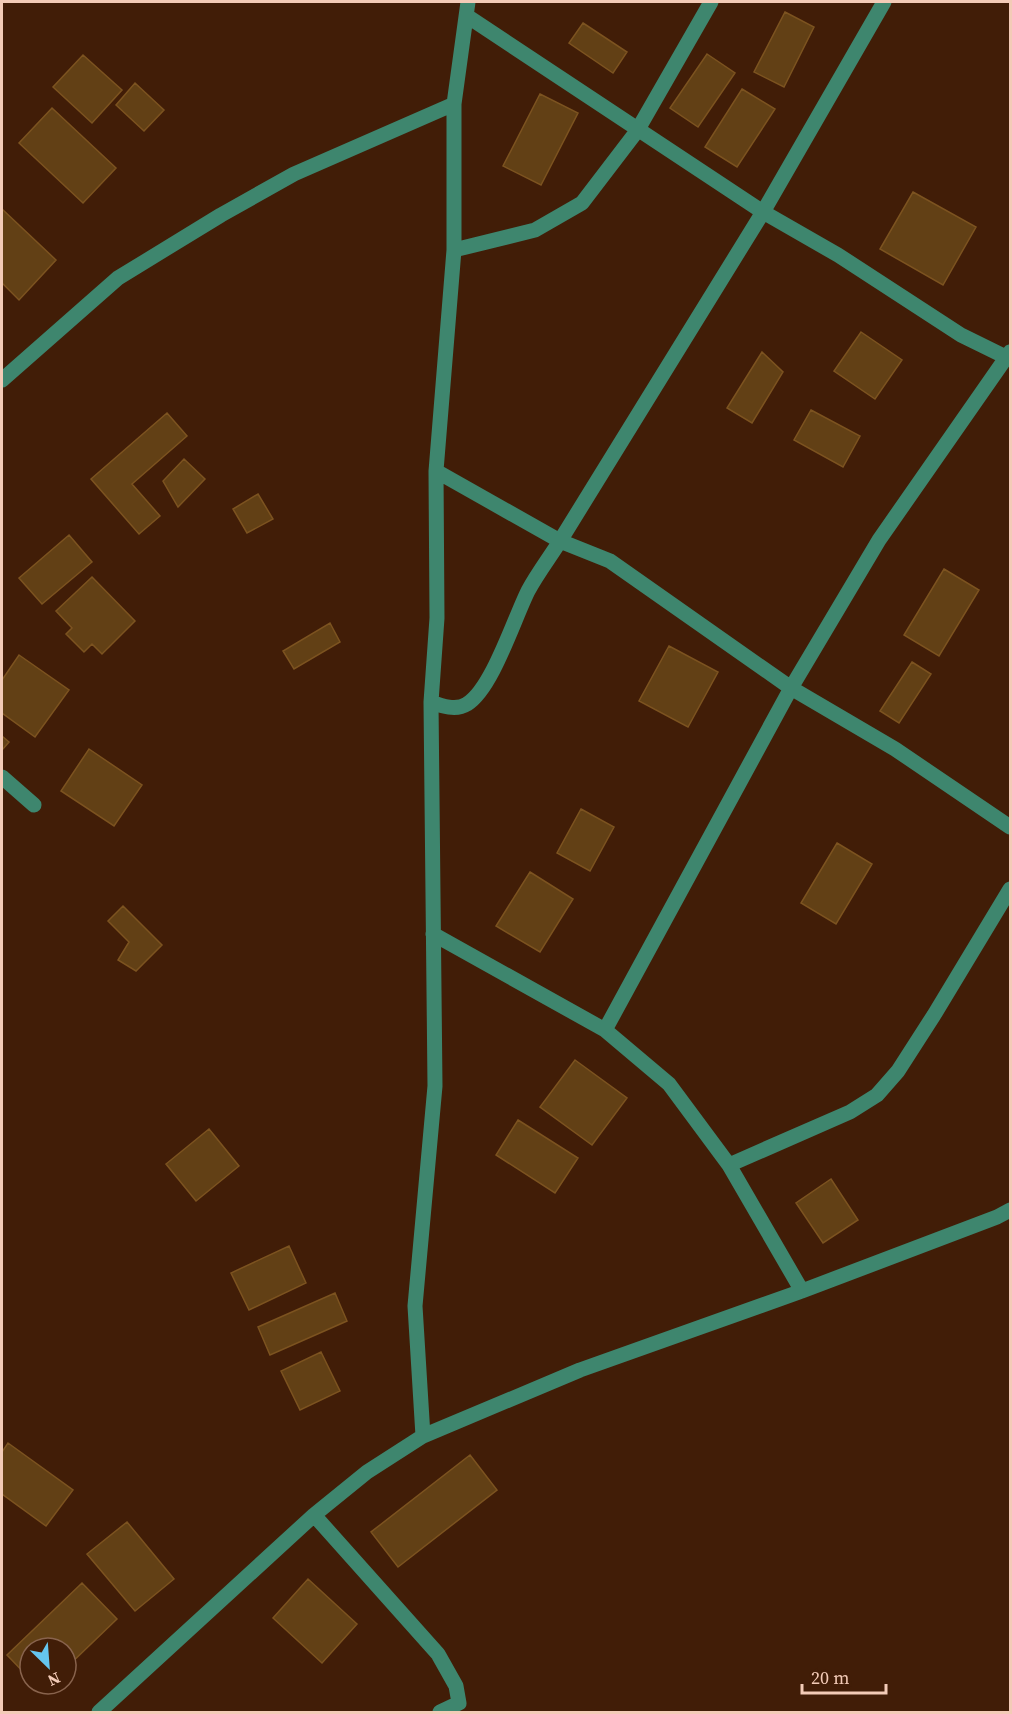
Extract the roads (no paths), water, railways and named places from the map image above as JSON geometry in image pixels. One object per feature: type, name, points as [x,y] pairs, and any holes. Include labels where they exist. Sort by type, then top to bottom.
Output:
[{"type":"street","points":[[454,250],[535,230],[582,203],[637,131],[711,2]]},
{"type":"street","points":[[431,702],[449,708],[465,705],[477,694],[496,663],[528,590],[763,212],[884,2]]},
{"type":"street","points":[[423,1436],[415,1306],[435,1086],[431,702],[437,618],[436,471],[454,250],[454,104],[468,9],[637,131],[763,212],[838,255],[961,335],[1010,356],[879,540],[791,688],[605,1030]]},
{"type":"street","points":[[2,380],[109,285],[127,272],[294,174],[454,104]]},
{"type":"street","points":[[436,471],[560,541],[610,561],[791,688],[895,749],[1011,827]]},
{"type":"street","points":[[2,777],[34,805]]},
{"type":"street","points":[[729,1164],[850,1112],[877,1095],[898,1071],[1011,889]]},
{"type":"street","points":[[433,934],[605,1030],[669,1084],[729,1164],[802,1291]]},
{"type":"street","points":[[99,1713],[314,1515],[367,1472],[423,1436],[580,1370],[802,1291],[1011,1210]]},
{"type":"street","points":[[314,1515],[438,1654],[456,1686],[460,1708],[440,1713]]}]
